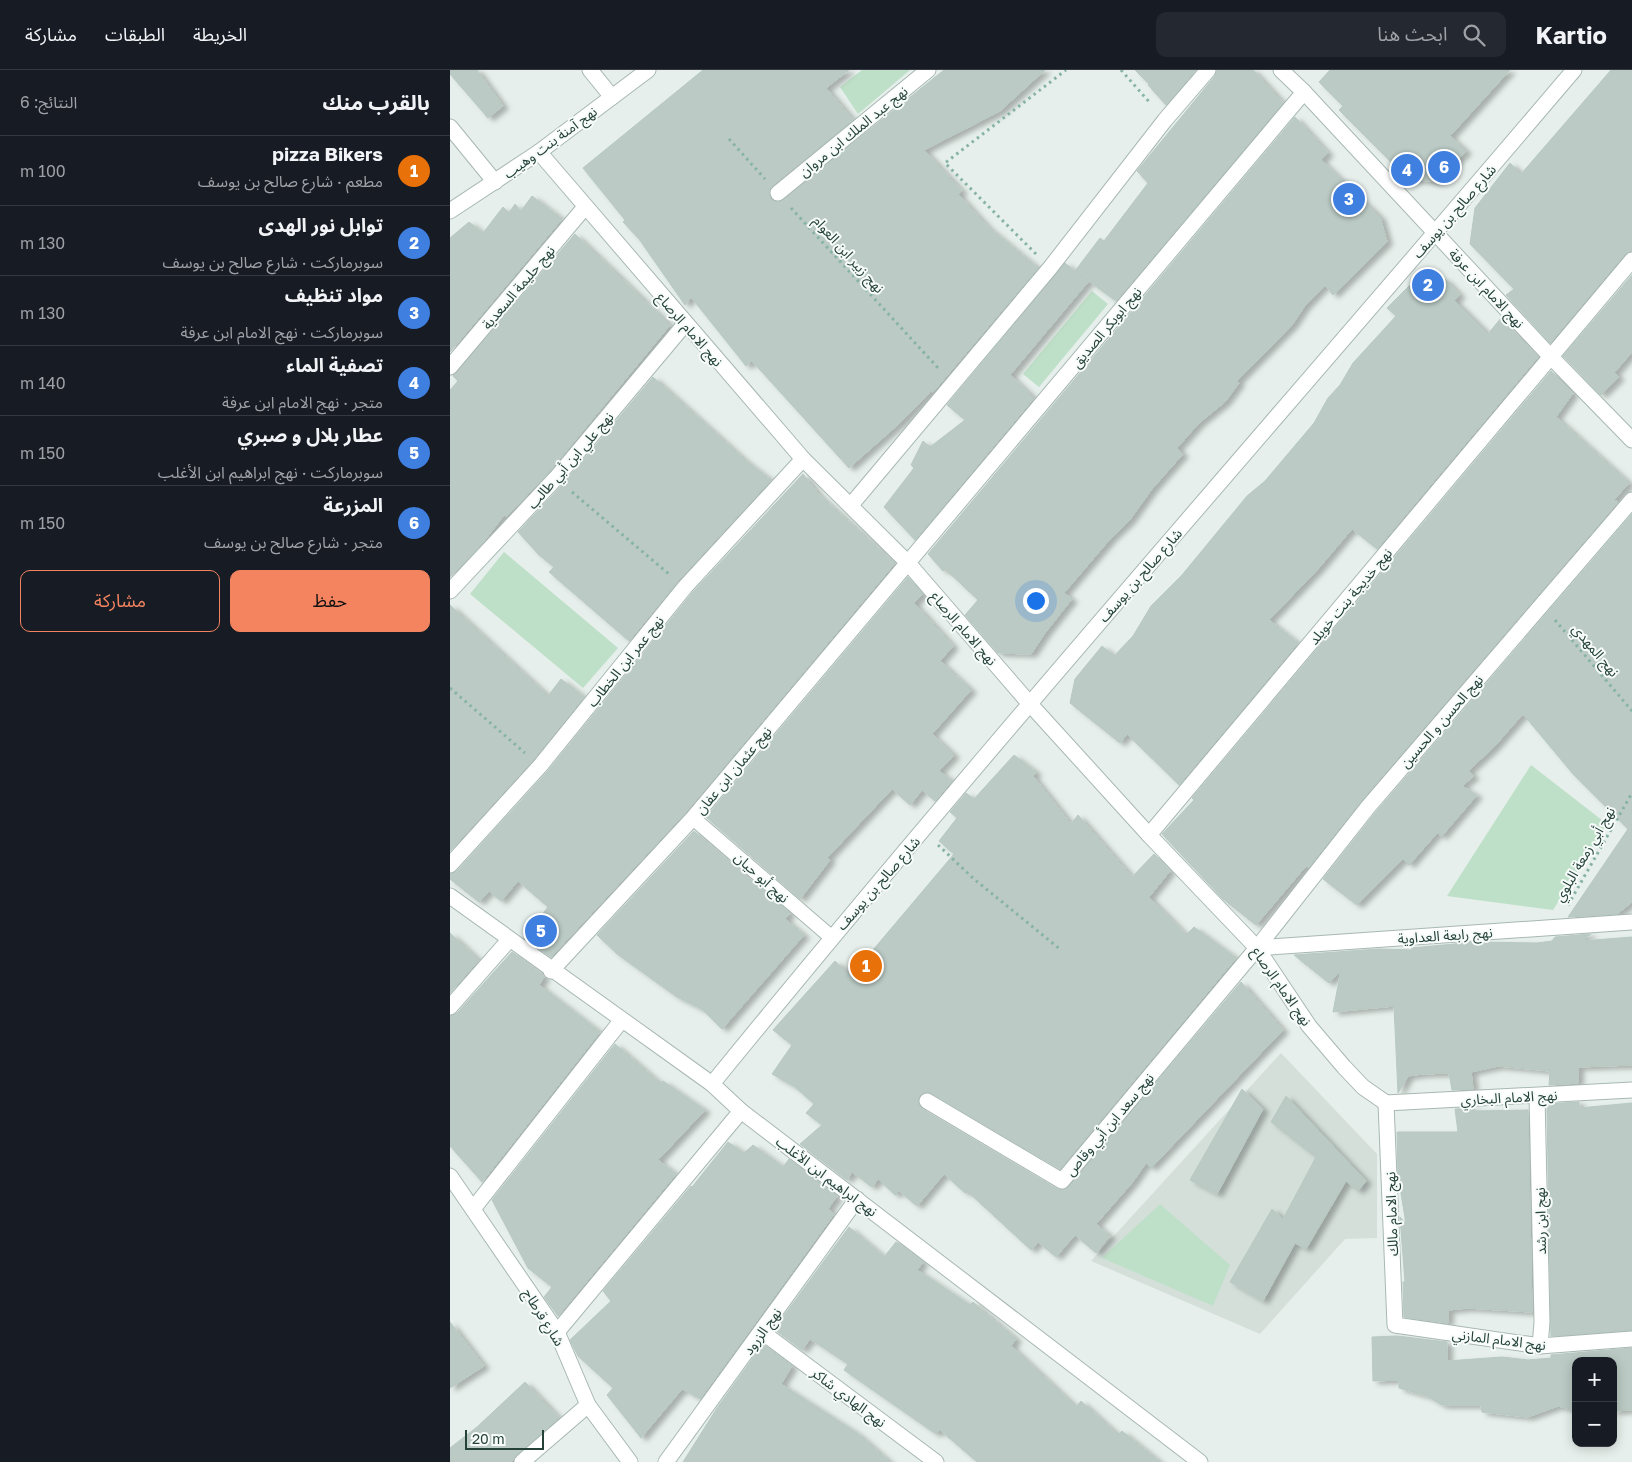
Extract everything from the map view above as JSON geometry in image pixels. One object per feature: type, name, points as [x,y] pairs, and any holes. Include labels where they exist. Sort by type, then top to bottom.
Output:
[{"type":"street","points":[[590,70],[612,97]]},
{"type":"street","name":"نهج آمنة بنت وهيب","points":[[450,212],[539,152],[648,70]]},
{"type":"street","name":"نهج عبد الملك ابن مروان","points":[[778,193],[928,70]]},
{"type":"street","points":[[851,505],[1050,268],[1165,120],[1208,70]]},
{"type":"street","name":"نهج الامام ابن عرفة","points":[[1281,70],[1436,232],[1550,356],[1632,440]]},
{"type":"street","name":"شارع صالح بن يوسف","points":[[712,1084],[831,937],[923,831],[1029,703],[1574,70]]},
{"type":"street","name":"نهج ابوبكر الصديق","points":[[908,563],[1304,92]]},
{"type":"street","points":[[450,127],[495,182]]},
{"type":"street","name":"نهج الامام الرصاع","points":[[539,152],[803,459],[908,563],[1029,703],[1149,835],[1257,948],[1309,1026],[1363,1087],[1386,1103]]},
{"type":"street","name":"نهج حليمة السعدية","points":[[450,367],[585,207]]},
{"type":"street","name":"نهج خديجة بنت خويلد","points":[[1149,835],[1632,260]]},
{"type":"street","name":"نهج علي ابن أبي طالب","points":[[450,591],[556,478],[685,324]]},
{"type":"street","name":"نهج عمر ابن الخطاب","points":[[450,865],[540,766],[685,588],[803,459]]},
{"type":"street","name":"نهج الحسن و الحسين","points":[[1257,948],[1368,807],[1632,500]]},
{"type":"street","name":"نهج عثمان ابن عفان","points":[[551,971],[693,818],[908,563]]},
{"type":"street","name":"نهج ابراهيم ابن الأغلب","points":[[450,896],[551,971],[712,1084],[740,1110],[1200,1462]]},
{"type":"street","name":"نهج رابعة العداوية","points":[[1257,948],[1632,922]]},
{"type":"street","points":[[450,1007],[509,940]]},
{"type":"street","name":"نهج سعد ابن أبي وقاص","points":[[927,1101],[1062,1181],[1257,948]]},
{"type":"street","points":[[473,1209],[621,1021]]},
{"type":"street","name":"نهج الامام البخاري","points":[[1386,1103],[1632,1090]]},
{"type":"street","name":"نهج ابن رشد","points":[[1537,1096],[1542,1322],[1540,1346]]},
{"type":"street","name":"نهج الامام مالك","points":[[1386,1103],[1395,1325]]},
{"type":"street","points":[[557,1332],[740,1110]]},
{"type":"street","name":"شارع قرطاج","points":[[450,1176],[557,1332],[588,1405],[630,1462]]},
{"type":"street","name":"نهج الزرود","points":[[666,1462],[857,1199]]},
{"type":"street","name":"نهج الامام المازني","points":[[1395,1325],[1540,1346],[1632,1339]]},
{"type":"street","name":"نهج الهادي شاكر","points":[[762,1332],[936,1462]]},
{"type":"street","points":[[522,1462],[588,1405]]},
{"type":"lane","name":"نهج أبو حيان","points":[[693,818],[831,937]]},
{"type":"path","points":[[1050,268],[945,163],[1066,70]]},
{"type":"path","points":[[1121,70],[1165,120]]},
{"type":"path","name":"نهج زبير ابن العوام","points":[[729,139],[952,384]]},
{"type":"path","points":[[556,478],[685,588]]},
{"type":"path","name":"نهج المهدي","points":[[1542,604],[1632,711]]},
{"type":"path","points":[[450,688],[540,766]]},
{"type":"path","name":"نهج أبي زمعة البلوي","points":[[1556,927],[1632,793]]},
{"type":"path","points":[[923,831],[974,879],[1061,950]]},
{"type":"shaded area","points":[[1281,1053],[1377,1154],[1377,1238],[1345,1239],[1260,1334],[1091,1261]]},
{"type":"green space","points":[[862,70],[910,70],[858,114],[840,87]]},
{"type":"green space","points":[[1092,291],[1108,304],[1039,387],[1023,374]]},
{"type":"green space","points":[[504,552],[618,648],[583,688],[470,594]]},
{"type":"green space","points":[[1531,765],[1607,824],[1553,910],[1447,896]]},
{"type":"green space","points":[[1160,1204],[1230,1265],[1213,1306],[1102,1258]]},
{"type":"building","points":[[450,70],[477,70],[503,106],[488,118],[450,74]]},
{"type":"building","points":[[703,70],[849,70],[826,88],[853,120],[772,186],[769,190],[770,199],[779,202],[944,70],[1045,70],[1000,111],[924,150],[962,191],[958,194],[988,227],[1038,268],[933,392],[931,391],[901,422],[849,468],[752,361],[746,366],[691,297],[685,305],[639,239],[623,222],[625,220],[583,168]]},
{"type":"building","points":[[1135,70],[1196,70],[1166,105]]},
{"type":"building","points":[[1217,70],[1253,70],[1283,103],[1116,301],[1075,271],[1100,238],[1104,241],[1148,183],[1137,171],[1215,76]]},
{"type":"building","points":[[1330,70],[1510,70],[1450,136],[1466,151],[1437,181],[1409,180],[1339,110],[1343,106],[1319,82]]},
{"type":"building","points":[[1611,70],[1632,70],[1632,251],[1625,254],[1550,343],[1506,295],[1514,289],[1470,244],[1475,208],[1510,163],[1521,174]]},
{"type":"building","points":[[1295,117],[1328,153],[1321,160],[1380,217],[1387,242],[1333,295],[1325,285],[1304,307],[1292,325],[1237,381],[1239,383],[1225,402],[1199,423],[1177,448],[1183,454],[1152,489],[1129,521],[1111,538],[1064,593],[1072,599],[1031,654],[998,653],[965,615],[978,600],[945,569],[943,571],[928,554]]},
{"type":"building","points":[[532,196],[562,219],[450,352],[450,238],[469,222],[483,233],[503,207],[509,213],[515,204],[521,211]]},
{"type":"building","points":[[575,234],[670,325],[549,472],[506,517],[504,515],[482,544],[450,577],[450,390],[458,381],[453,376]]},
{"type":"building","points":[[1065,263],[1088,282],[1010,375],[1034,398],[915,540],[884,507],[914,468],[911,465],[923,441],[930,447],[965,420],[947,405]]},
{"type":"building","points":[[1632,275],[1632,352],[1614,373],[1619,377],[1601,395],[1563,356]]},
{"type":"building","points":[[1417,278],[1445,279],[1460,295],[1454,300],[1488,334],[1501,318],[1538,357],[1377,549],[1352,529],[1319,568],[1269,620],[1298,643],[1179,785],[1127,734],[1120,743],[1070,703],[1075,679],[1102,646],[1114,656],[1133,636],[1151,606],[1182,575],[1247,496],[1265,481],[1314,423],[1328,398],[1340,385],[1353,363],[1396,316],[1387,308]]},
{"type":"building","points":[[1551,371],[1573,393],[1556,417],[1629,483],[1614,500],[1618,502],[1361,801],[1308,868],[1306,866],[1256,925],[1223,899],[1162,834],[1194,800],[1192,798]]},
{"type":"building","points":[[653,377],[746,461],[771,480],[678,581],[629,641],[549,572],[554,567],[539,555],[518,532],[563,484]]},
{"type":"building","points":[[803,474],[819,495],[895,563],[686,812],[551,957],[524,938],[548,907],[518,881],[501,901],[489,891],[479,902],[450,879],[450,874],[457,871],[547,772],[692,593]]},
{"type":"building","points":[[1632,514],[1632,902],[1617,914],[1568,917],[1628,829],[1573,774],[1523,714],[1494,747],[1468,771],[1474,776],[1462,786],[1477,795],[1441,837],[1438,832],[1409,865],[1403,859],[1357,905],[1323,879],[1375,813]]},
{"type":"building","points":[[908,577],[923,594],[914,603],[953,646],[940,661],[971,690],[932,734],[954,755],[939,771],[952,781],[935,801],[922,790],[910,805],[892,789],[827,858],[830,860],[800,899],[706,817]]},
{"type":"building","points":[[450,605],[548,696],[561,679],[584,697],[533,760],[450,851]]},
{"type":"building","points":[[1014,755],[1036,772],[1033,776],[1071,824],[1078,815],[1132,877],[1154,854],[1170,871],[1149,897],[1186,935],[1194,927],[1236,958],[1060,1169],[931,1093],[923,1093],[919,1097],[919,1105],[922,1109],[1057,1189],[1065,1190],[1241,982],[1283,1030],[1151,1168],[1146,1163],[1132,1183],[1096,1224],[1110,1236],[1096,1253],[1075,1235],[1056,1257],[1038,1242],[1031,1250],[967,1191],[965,1193],[944,1174],[917,1206],[899,1191],[895,1195],[878,1179],[872,1187],[852,1172],[847,1180],[800,1144],[822,1125],[806,1113],[814,1104],[795,1087],[772,1074],[792,1045],[773,1030],[835,961],[851,976],[954,854],[939,841],[957,818],[950,812],[966,793],[974,799]]},
{"type":"building","points":[[694,831],[790,913],[785,919],[804,935],[722,1029],[703,1010],[677,997],[617,954],[597,935]]},
{"type":"building","points":[[450,933],[479,960],[450,993]]},
{"type":"building","points":[[1591,934],[1582,941],[1632,937],[1632,1065],[1578,1067],[1578,1083],[1549,1085],[1550,1071],[1498,1066],[1471,1072],[1473,1089],[1452,1090],[1449,1073],[1422,1074],[1408,1076],[1398,1093],[1394,1006],[1333,1012],[1341,970],[1329,983],[1294,955],[1379,949],[1414,950],[1411,948],[1476,942],[1537,943],[1552,941],[1555,937]]},
{"type":"building","points":[[512,952],[542,974],[544,977],[539,985],[600,1032],[482,1182],[450,1146],[450,1016],[457,1013]]},
{"type":"building","points":[[615,1044],[661,1084],[663,1081],[705,1110],[658,1160],[676,1174],[558,1316],[544,1297],[552,1287],[528,1268],[492,1200]]},
{"type":"building","points":[[1242,1089],[1263,1109],[1217,1194],[1190,1180]]},
{"type":"building","points":[[1286,1096],[1366,1181],[1358,1191],[1346,1181],[1306,1249],[1295,1243],[1263,1301],[1230,1282],[1272,1209],[1283,1219],[1316,1157],[1271,1122]]},
{"type":"building","points":[[1579,1102],[1579,1108],[1632,1103],[1632,1330],[1551,1336],[1547,1110],[1548,1104]]},
{"type":"building","points":[[1474,1108],[1475,1111],[1528,1110],[1532,1312],[1468,1308],[1448,1310],[1448,1323],[1404,1317],[1403,1282],[1405,1282],[1400,1217],[1406,1224],[1398,1175],[1397,1132],[1458,1132],[1455,1109]]},
{"type":"building","points":[[728,1142],[744,1153],[753,1145],[783,1167],[789,1159],[837,1196],[828,1209],[834,1214],[700,1399],[682,1389],[641,1438],[607,1395],[613,1388],[578,1356],[570,1340],[611,1301],[603,1291]]},
{"type":"building","points":[[849,1227],[884,1257],[896,1242],[900,1244],[923,1262],[917,1270],[970,1305],[973,1302],[1016,1339],[1011,1346],[1076,1407],[1081,1401],[1118,1435],[1122,1431],[1160,1462],[977,1462],[940,1430],[936,1434],[844,1370],[848,1364],[810,1339],[802,1350],[774,1329]]},
{"type":"building","points":[[450,1322],[484,1366],[450,1388]]},
{"type":"building","points":[[1397,1336],[1447,1342],[1447,1361],[1502,1357],[1528,1360],[1551,1358],[1551,1355],[1632,1348],[1632,1410],[1617,1411],[1617,1357],[1572,1357],[1572,1409],[1558,1406],[1528,1417],[1482,1412],[1481,1405],[1442,1405],[1427,1396],[1399,1388],[1399,1380],[1373,1381],[1372,1337]]},
{"type":"building","points":[[763,1344],[792,1366],[781,1384],[857,1433],[890,1462],[683,1462],[717,1408]]},
{"type":"building","points":[[525,1382],[559,1418],[510,1462],[450,1462],[450,1448],[477,1427]]},
{"type":"place","name":"المزرعة","points":[[1444,167]]},
{"type":"place","name":"تصفية الماء","points":[[1407,170]]},
{"type":"place","name":"مواد تنظيف","points":[[1349,199]]},
{"type":"place","name":"توابل نور الهدى","points":[[1428,285]]},
{"type":"place","name":"عطار بلال و صبري","points":[[541,931]]},
{"type":"place","name":"pizza Bikers","points":[[866,966]]}]
